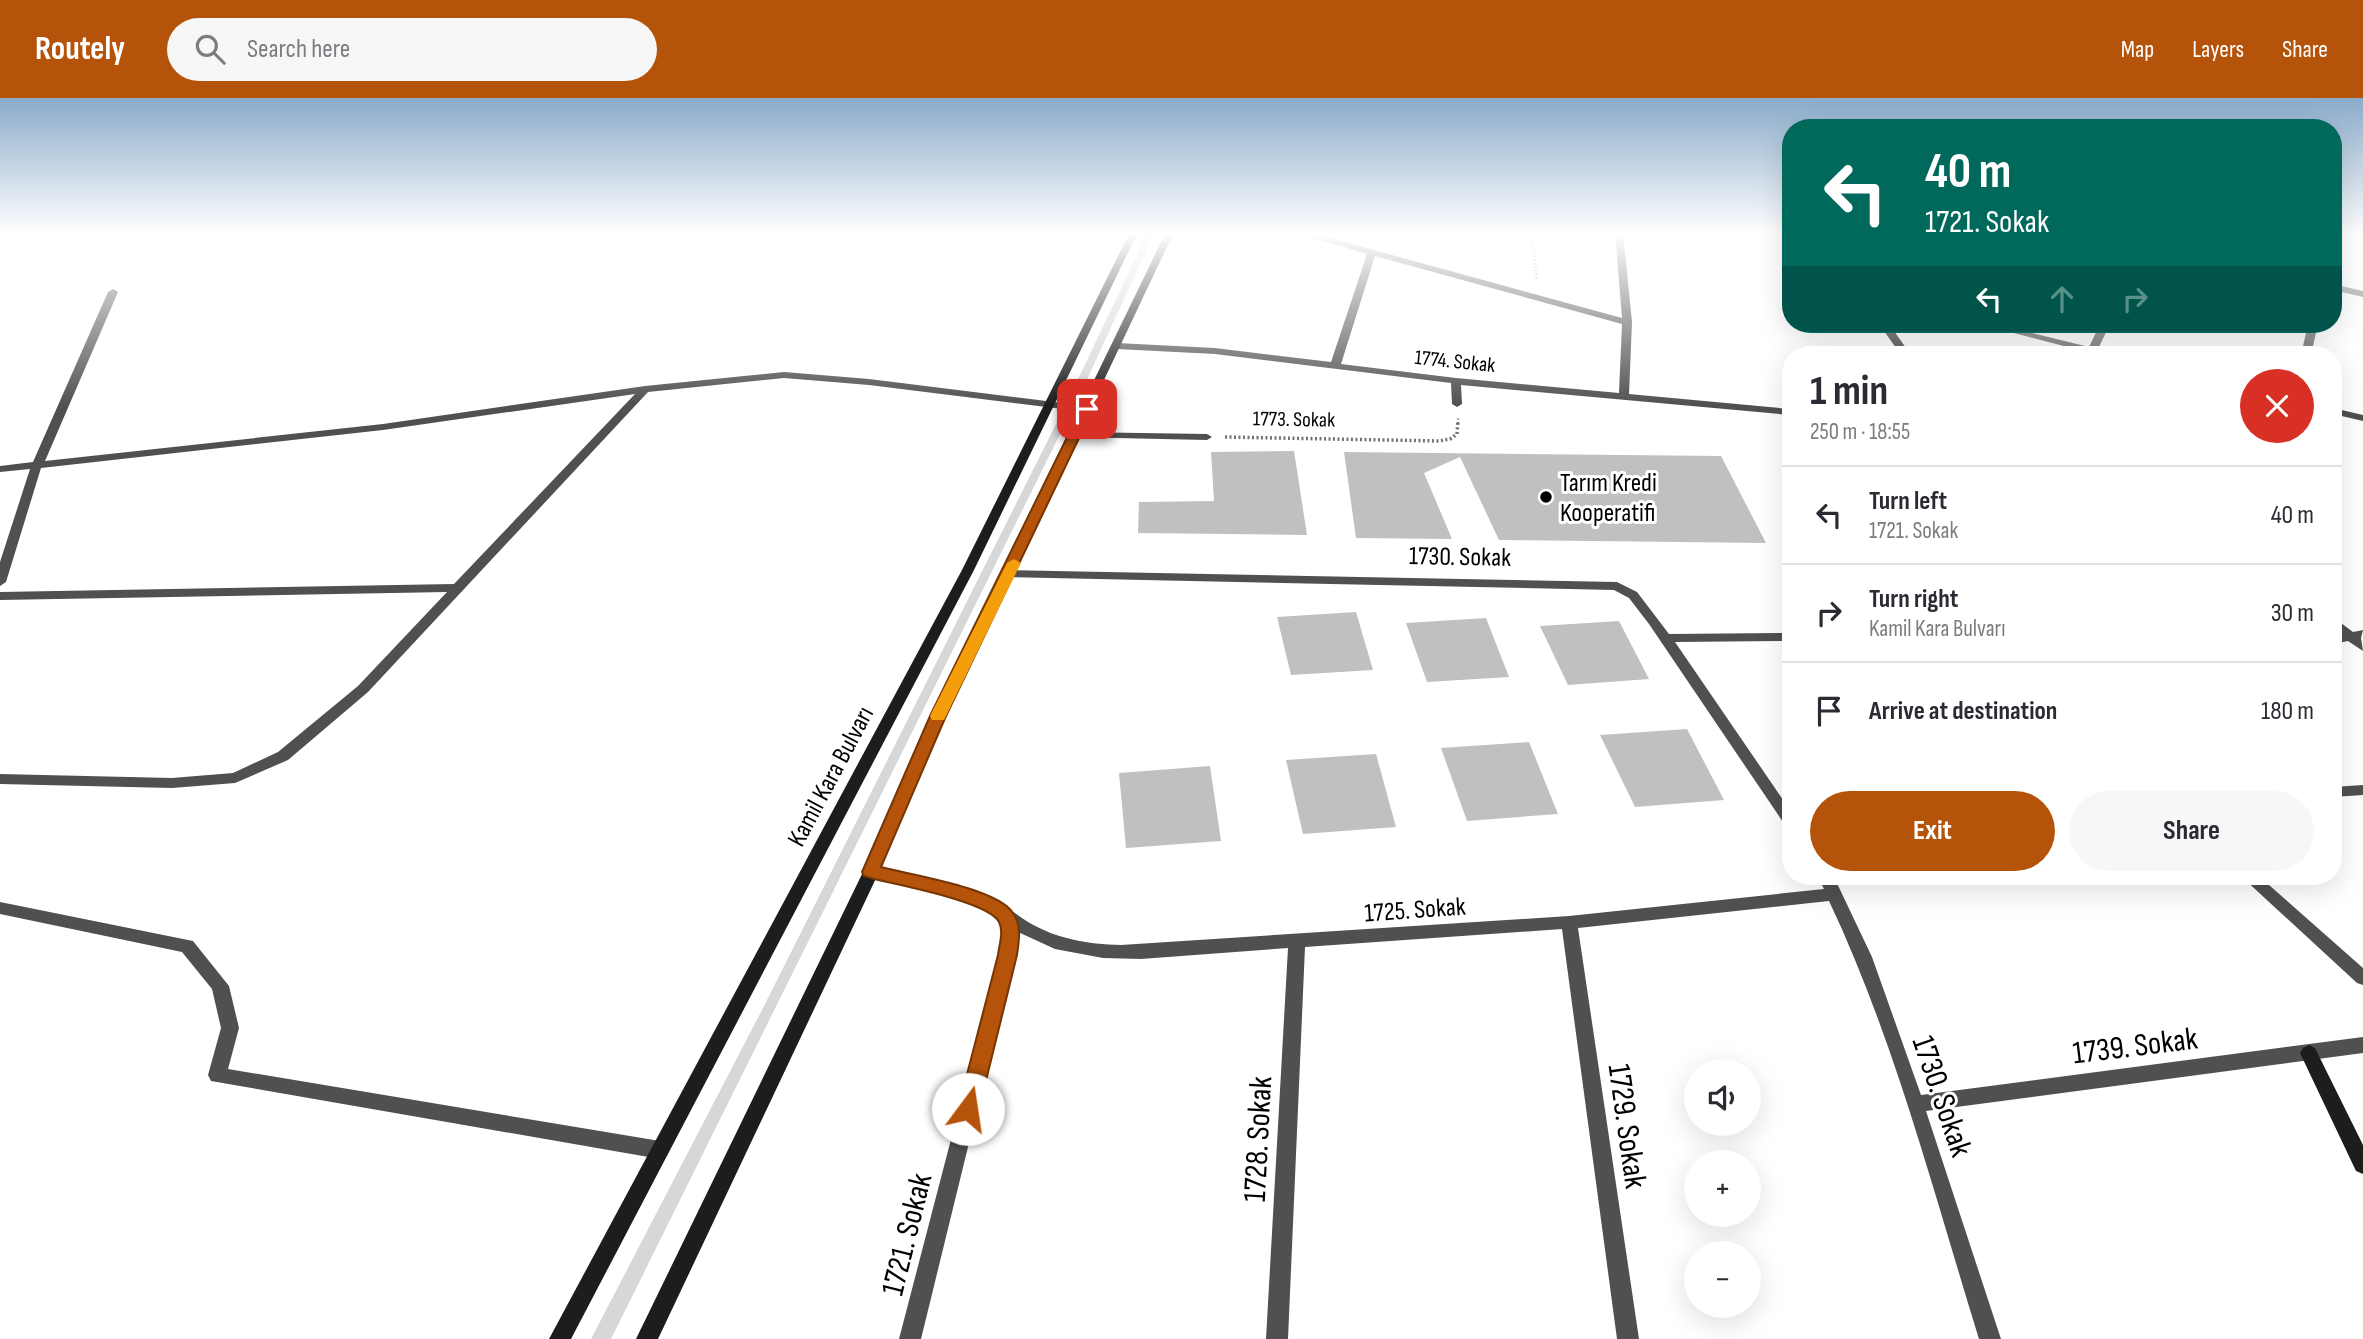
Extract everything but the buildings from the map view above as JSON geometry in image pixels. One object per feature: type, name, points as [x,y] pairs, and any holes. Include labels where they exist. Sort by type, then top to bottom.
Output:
[{"type":"main road","name":"Kamil Kara Bulvarı","points":[[560,1339],[968,570],[1105,290]]},
{"type":"main road","points":[[647,1339],[871,872],[938,716],[1143,290]]},
{"type":"main road","points":[[2309,1053],[2363,1165]]},
{"type":"street","points":[[1335,366],[1360,290]]},
{"type":"street","points":[[1510,290],[1627,322]]},
{"type":"street","points":[[1624,290],[1627,322],[1624,396]]},
{"type":"street","points":[[2345,290],[2363,294]]},
{"type":"street","points":[[0,582],[37,464],[113,292]]},
{"type":"street","points":[[2017,333],[2065,346]]},
{"type":"street","name":"1774. Sokak","points":[[1117,346],[1215,351],[1456,381],[1782,411]]},
{"type":"street","points":[[0,469],[383,427],[645,389],[784,375],[869,382],[1087,409]]},
{"type":"street","points":[[1456,381],[1457,404]]},
{"type":"street","points":[[0,779],[172,783],[235,778],[283,756],[363,689],[645,389]]},
{"type":"street","points":[[2342,413],[2363,418]]},
{"type":"street","points":[[1075,435],[1207,437]]},
{"type":"street","name":"1730. Sokak","points":[[1008,574],[1606,585],[1626,590],[1633,595],[1664,638],[1782,809]]},
{"type":"street","points":[[0,596],[458,588]]},
{"type":"street","points":[[2342,626],[2358,636],[2363,648]]},
{"type":"street","points":[[1664,638],[1782,637]]},
{"type":"street","points":[[2342,791],[2363,790]]},
{"type":"street","points":[[871,872],[970,896],[995,906],[1006,916]]},
{"type":"street","name":"1730. Sokak","points":[[1830,885],[1864,957],[1915,1104],[1990,1339]]},
{"type":"street","points":[[2259,885],[2363,978]]},
{"type":"street","name":"1725. Sokak","points":[[1006,916],[1028,932],[1052,942],[1075,950],[1105,953],[1569,922],[1835,894]]},
{"type":"street","points":[[0,908],[187,946],[220,986],[230,1028],[217,1075],[660,1150]]},
{"type":"street","name":"1721. Sokak","points":[[910,1339],[1007,955],[1011,930],[1006,916]]},
{"type":"street","name":"1729. Sokak","points":[[1569,922],[1629,1339]]},
{"type":"street","name":"1728. Sokak","points":[[1277,1339],[1297,942]]},
{"type":"street","name":"1739. Sokak","points":[[1915,1104],[2363,1045]]},
{"type":"path","points":[[1538,290],[1539,298]]},
{"type":"path","name":"1773. Sokak","points":[[1207,437],[1440,441],[1457,434],[1457,404]]},
{"type":"shaded area","points":[[1120,290],[1128,290],[1079,397],[1070,396]]},
{"type":"shaded area","points":[[1068,418],[611,1339],[591,1339],[763,1008],[1057,422]]},
{"type":"slow traffic","points":[[938,716],[1014,563]]},
{"type":"place","name":"Tarım Kredi Kooperatifi","points":[[1546,497]]},
{"type":"route","points":[[968,1109],[1007,955],[1011,930],[1006,916],[995,906],[970,896],[871,872],[938,716],[1087,409]]}]
